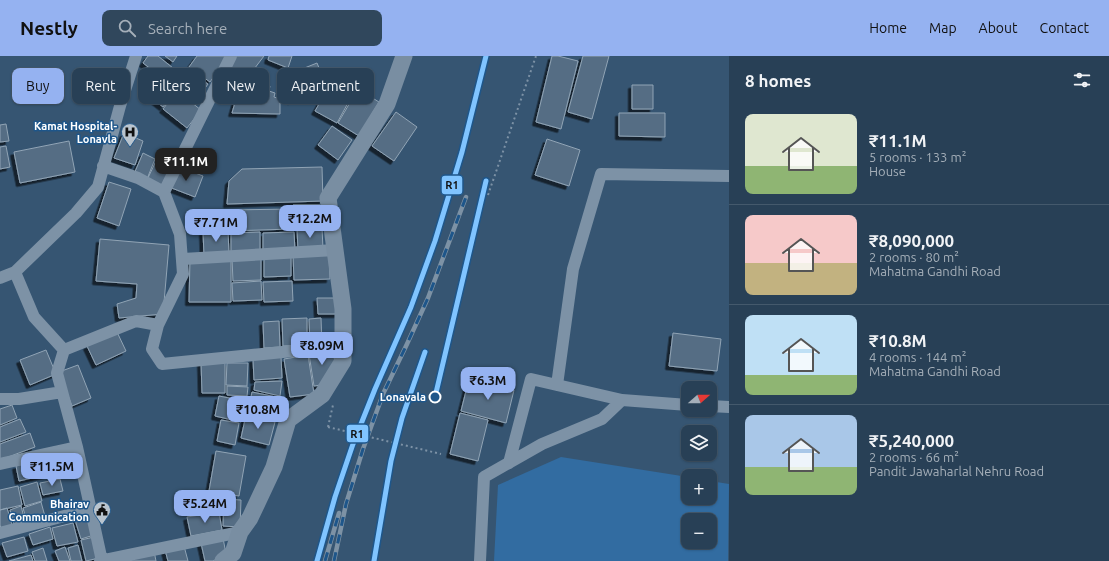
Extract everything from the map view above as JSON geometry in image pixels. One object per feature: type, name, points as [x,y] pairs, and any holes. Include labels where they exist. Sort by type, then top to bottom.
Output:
[{"type":"main road","points":[[223,561],[232,553],[240,532],[250,518],[274,467],[288,420],[322,395],[343,361],[342,309],[328,198],[387,104],[404,56]]},
{"type":"street","points":[[0,278],[15,272],[76,213],[98,187],[120,106],[136,56]]},
{"type":"street","points":[[164,192],[231,56]]},
{"type":"street","points":[[103,166],[138,178],[164,192],[180,234],[183,274],[158,325],[152,349],[162,364],[343,346]]},
{"type":"street","points":[[557,385],[573,269],[601,174],[729,176]]},
{"type":"street","points":[[183,259],[335,250]]},
{"type":"street","points":[[15,272],[34,316],[64,350]]},
{"type":"street","points":[[64,350],[136,320],[158,325]]},
{"type":"street","points":[[64,350],[57,373],[77,447],[101,561],[240,532]]},
{"type":"street","points":[[509,463],[531,379],[622,400],[681,404]]},
{"type":"street","points":[[0,399],[19,399],[62,392]]},
{"type":"street","points":[[480,561],[484,477],[542,444],[602,419],[622,400]]},
{"type":"street","points":[[717,406],[729,407]]},
{"type":"street","points":[[0,464],[77,447]]},
{"type":"street","points":[[0,533],[90,509]]},
{"type":"path","points":[[488,196],[536,56]]},
{"type":"path","points":[[334,400],[328,427],[441,454]]},
{"type":"shaded area","points":[[561,457],[681,476],[681,505],[717,505],[717,482],[729,484],[728,561],[494,561],[498,485]]},
{"type":"building","points":[[148,56],[158,56],[173,68],[150,68],[143,63]]},
{"type":"building","points":[[165,56],[177,56],[173,62]]},
{"type":"building","points":[[197,56],[228,56],[220,68],[213,68],[213,78],[210,82],[205,78],[205,68],[189,67]]},
{"type":"building","points":[[236,56],[264,56],[255,68],[228,67]]},
{"type":"building","points":[[269,56],[292,56],[288,68],[268,60]]},
{"type":"building","points":[[552,56],[578,61],[561,129],[536,122]]},
{"type":"building","points":[[583,56],[609,56],[592,119],[568,112]]},
{"type":"building","points":[[317,63],[319,68],[304,68]]},
{"type":"building","points":[[632,85],[653,85],[653,109],[632,109]]},
{"type":"building","points":[[269,91],[275,93],[274,97],[277,98],[277,104],[280,104],[280,114],[232,113],[235,104],[269,104]]},
{"type":"building","points":[[374,99],[379,102],[359,136],[338,123],[349,104],[374,104]]},
{"type":"building","points":[[167,104],[193,104],[201,110],[187,128],[163,109]]},
{"type":"building","points":[[319,104],[347,104],[337,123],[315,111]]},
{"type":"building","points":[[396,112],[417,127],[394,161],[372,146]]},
{"type":"building","points":[[619,113],[665,113],[665,137],[619,136]]},
{"type":"building","points":[[6,124],[9,141],[0,142],[0,125]]},
{"type":"building","points":[[332,126],[352,140],[338,160],[318,145]]},
{"type":"building","points":[[124,133],[143,141],[135,165],[114,158]]},
{"type":"building","points":[[547,139],[580,150],[569,186],[535,175]]},
{"type":"building","points":[[69,141],[75,172],[20,183],[14,152]]},
{"type":"building","points":[[6,146],[10,167],[0,169],[0,147]]},
{"type":"building","points":[[143,153],[155,159],[147,179],[134,174]]},
{"type":"building","points":[[156,161],[171,168],[161,187],[147,180]]},
{"type":"building","points":[[177,166],[203,176],[195,197],[169,187]]},
{"type":"building","points":[[322,167],[323,201],[227,204],[229,181],[242,169]]},
{"type":"building","points":[[109,182],[131,189],[119,226],[97,218]]},
{"type":"building","points":[[293,205],[320,205],[321,226],[293,226]]},
{"type":"building","points":[[291,209],[292,229],[229,231],[229,210]]},
{"type":"building","points":[[322,228],[323,249],[298,250],[297,229]]},
{"type":"building","points":[[228,231],[229,254],[204,255],[203,232]]},
{"type":"building","points":[[260,232],[260,253],[231,254],[231,233]]},
{"type":"building","points":[[294,232],[295,251],[263,252],[263,233]]},
{"type":"building","points":[[100,239],[169,245],[163,314],[119,318],[117,304],[136,298],[137,284],[96,281]]},
{"type":"building","points":[[329,254],[330,279],[294,280],[293,255]]},
{"type":"building","points":[[291,257],[291,276],[264,277],[264,258]]},
{"type":"building","points":[[261,258],[261,280],[233,281],[232,259]]},
{"type":"building","points":[[190,260],[231,260],[231,302],[189,302]]},
{"type":"building","points":[[261,281],[262,300],[233,301],[232,283]]},
{"type":"building","points":[[292,281],[293,301],[264,302],[263,282]]},
{"type":"building","points":[[317,298],[338,298],[338,314],[318,314]]},
{"type":"building","points":[[307,318],[307,345],[283,346],[282,319]]},
{"type":"building","points":[[321,318],[322,346],[310,346],[309,319]]},
{"type":"building","points":[[279,321],[280,347],[264,348],[263,322]]},
{"type":"building","points":[[117,332],[126,351],[96,365],[87,346]]},
{"type":"building","points":[[673,333],[721,339],[717,371],[669,366]]},
{"type":"building","points":[[46,350],[56,374],[30,385],[20,360]]},
{"type":"building","points":[[333,351],[336,368],[321,385],[314,386],[309,354]]},
{"type":"building","points":[[308,355],[314,394],[290,397],[284,359]]},
{"type":"building","points":[[281,357],[282,378],[254,380],[253,359]]},
{"type":"building","points":[[201,361],[225,361],[225,393],[202,393]]},
{"type":"building","points":[[227,363],[248,363],[247,386],[226,385]]},
{"type":"building","points":[[78,365],[91,398],[72,406],[59,372]]},
{"type":"building","points":[[469,379],[514,390],[506,423],[461,411]]},
{"type":"building","points":[[282,381],[280,396],[254,390],[255,382]]},
{"type":"building","points":[[227,386],[248,387],[247,396],[227,395]]},
{"type":"building","points":[[252,392],[281,398],[276,419],[248,413]]},
{"type":"building","points":[[219,396],[245,401],[241,422],[215,416]]},
{"type":"building","points":[[12,405],[17,418],[0,425],[0,409]]},
{"type":"building","points":[[460,413],[488,420],[478,461],[450,454]]},
{"type":"building","points":[[246,415],[275,422],[269,445],[241,438]]},
{"type":"building","points":[[20,419],[26,432],[0,442],[0,427]]},
{"type":"building","points":[[221,420],[239,423],[235,445],[217,441]]},
{"type":"building","points":[[30,433],[35,447],[0,460],[0,444]]},
{"type":"building","points":[[216,451],[246,456],[239,496],[209,491]]},
{"type":"building","points":[[69,454],[72,469],[19,481],[16,466]]},
{"type":"building","points":[[60,479],[63,491],[43,495],[40,483]]},
{"type":"building","points":[[37,482],[42,501],[25,506],[20,487]]},
{"type":"building","points":[[18,486],[22,505],[0,510],[0,490]]},
{"type":"building","points":[[224,499],[241,500],[240,527],[223,526]]},
{"type":"building","points":[[41,502],[46,520],[28,525],[23,508]]},
{"type":"building","points":[[21,506],[26,525],[15,528],[10,510]]},
{"type":"building","points":[[7,508],[13,528],[2,531],[0,525],[0,510]]},
{"type":"building","points":[[219,512],[222,530],[191,536],[187,517]]},
{"type":"building","points":[[89,516],[94,535],[81,539],[75,520]]},
{"type":"building","points":[[73,523],[78,542],[57,546],[52,528]]},
{"type":"building","points":[[50,527],[53,539],[33,545],[29,534]]},
{"type":"building","points":[[24,537],[28,551],[7,557],[2,543]]},
{"type":"building","points":[[94,537],[99,558],[86,561],[81,540]]},
{"type":"building","points":[[223,538],[226,554],[213,561],[205,561],[201,543]]},
{"type":"building","points":[[78,545],[82,561],[71,561],[68,548]]},
{"type":"building","points":[[184,546],[188,561],[168,561],[165,550]]},
{"type":"building","points":[[65,547],[70,561],[59,561],[55,551]]},
{"type":"building","points":[[43,548],[47,561],[35,561],[32,552]]},
{"type":"building","points":[[154,551],[156,561],[129,561]]},
{"type":"building","points":[[31,555],[33,561],[9,561]]},
{"type":"railway","points":[[317,561],[335,497],[353,444],[411,307],[435,241],[462,152],[486,56]]},
{"type":"railway","points":[[334,561],[346,504],[363,449],[383,394],[428,298],[466,197]]},
{"type":"railway","points":[[325,561],[339,513]]},
{"type":"transit line","name":"R1","points":[[317,561],[335,497],[353,444],[411,307],[435,241],[462,152],[486,56]]},
{"type":"transit line","name":"R1","points":[[435,397],[486,181]]},
{"type":"transit line","name":"R1","points":[[374,561],[391,461],[402,418],[425,352]]},
{"type":"place","name":"Kamat Hospital- Lonavla","points":[[130,147]]},
{"type":"place","name":"Lonavala","points":[[435,397]]},
{"type":"place","name":"Bhairav Communication","points":[[102,525]]}]
